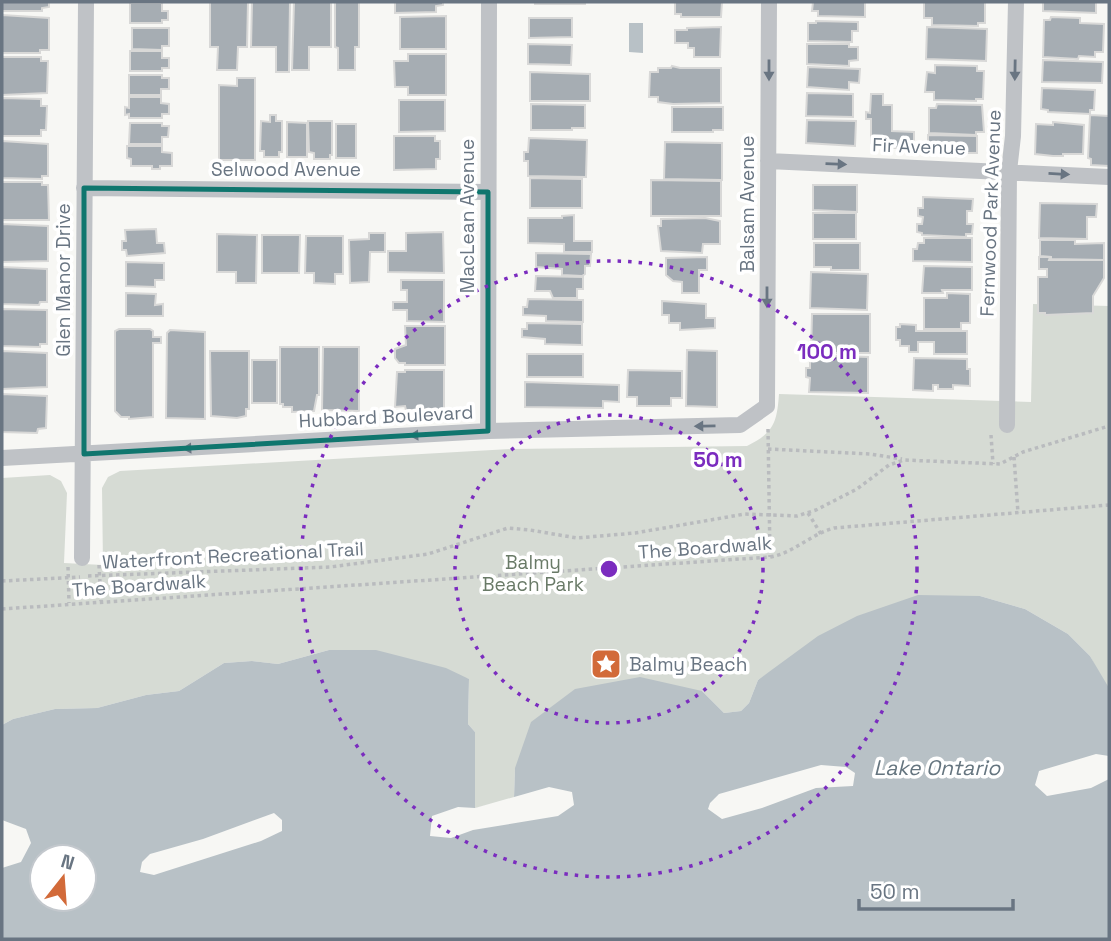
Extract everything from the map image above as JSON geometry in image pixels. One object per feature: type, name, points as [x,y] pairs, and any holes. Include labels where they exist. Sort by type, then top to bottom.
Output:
[{"type":"street","name":"Glen Manor Drive","points":[[82,558],[86,2]]},
{"type":"street","name":"MacLean Avenue","points":[[488,431],[489,2]]},
{"type":"street","name":"Balsam Avenue","points":[[767,406],[769,2]]},
{"type":"street","name":"Fernwood Park Avenue","points":[[1007,425],[1009,171],[1013,136],[1016,2]]},
{"type":"street","name":"Fir Avenue","points":[[768,161],[1109,177]]},
{"type":"street","name":"Selwood Avenue","points":[[84,188],[488,192]]},
{"type":"street","name":"Hubbard Boulevard","points":[[2,458],[488,431],[740,425],[767,406]]},
{"type":"path","points":[[767,406],[770,557]]},
{"type":"path","points":[[768,449],[993,464],[1005,463],[1023,452],[1109,426]]},
{"type":"path","points":[[1014,457],[1018,513]]},
{"type":"path","name":"Waterfront Recreational Trail","points":[[2,581],[330,567],[428,554],[508,528],[578,538],[635,533],[745,514],[769,517],[808,513],[857,489],[889,465],[904,460]]},
{"type":"path","name":"The Boardwalk","points":[[2,609],[770,557],[785,555],[834,527],[1109,505]]},
{"type":"path","points":[[808,513],[821,534]]},
{"type":"path","points":[[100,576],[101,601]]},
{"type":"path","points":[[68,578],[69,603]]},
{"type":"highlighted area","points":[[84,188],[488,192],[488,431],[84,454]]},
{"type":"green space","name":"Balmy Beach Park","points":[[1033,304],[1109,306],[1109,692],[1090,656],[1068,634],[1025,609],[980,596],[776,668],[758,680],[749,703],[741,711],[724,713],[702,691],[515,768],[514,798],[475,808],[475,732],[468,724],[469,679],[329,650],[278,664],[252,661],[224,663],[179,691],[146,695],[97,708],[55,709],[13,719],[2,725],[2,478],[50,475],[61,481],[67,493],[64,563],[103,565],[102,488],[108,477],[120,471],[512,449],[747,446],[763,436],[772,426],[779,394],[1031,402]]},
{"type":"water","points":[[629,23],[643,23],[643,53],[629,52]]},
{"type":"water","name":"Lake Ontario","points":[[918,595],[980,596],[1025,609],[1068,634],[1090,656],[1109,688],[1109,939],[2,939],[2,725],[13,719],[55,709],[97,708],[146,695],[179,691],[224,663],[252,661],[278,664],[329,650],[376,650],[446,668],[469,679],[468,724],[475,732],[475,808],[514,798],[515,768],[531,722],[575,689],[640,677],[702,691],[724,713],[741,711],[749,703],[758,680],[818,636],[857,616]]},
{"type":"pier","points":[[1096,754],[1109,756],[1109,779],[1091,788],[1047,796],[1035,785],[1039,771]]},
{"type":"pier","points":[[821,765],[846,767],[855,773],[853,786],[816,788],[722,819],[708,809],[719,794]]},
{"type":"pier","points":[[549,787],[572,792],[574,805],[558,816],[473,830],[451,838],[430,836],[432,816],[458,807],[475,808]]},
{"type":"pier","points":[[274,813],[282,820],[282,831],[261,841],[154,875],[140,872],[142,862],[150,854],[203,839]]},
{"type":"pier","points":[[2,820],[26,829],[31,843],[28,843],[21,862],[2,868]]},
{"type":"building","points":[[2,2],[49,2],[49,7],[42,8],[42,11],[2,11]]},
{"type":"building","points":[[210,2],[248,2],[247,47],[238,47],[237,70],[217,70],[218,47],[210,47]]},
{"type":"building","points":[[252,2],[290,2],[289,72],[276,72],[276,47],[251,47]]},
{"type":"building","points":[[294,2],[331,2],[331,47],[309,47],[309,70],[292,70]]},
{"type":"building","points":[[335,2],[359,2],[359,47],[355,47],[355,70],[338,70]]},
{"type":"building","points":[[395,2],[443,2],[443,5],[436,6],[436,12],[395,13]]},
{"type":"building","points":[[585,2],[585,4],[535,4]]},
{"type":"building","points":[[675,2],[722,2],[721,17],[681,17],[681,14],[675,14]]},
{"type":"building","points":[[813,2],[865,2],[865,17],[818,16],[818,11],[812,11]]},
{"type":"building","points":[[924,2],[985,2],[985,23],[978,23],[978,26],[932,25],[932,18],[924,18]]},
{"type":"building","points":[[1043,2],[1096,2],[1096,13],[1043,11]]},
{"type":"building","points":[[130,3],[162,3],[162,11],[168,11],[168,20],[162,20],[162,23],[130,23]]},
{"type":"building","points":[[2,15],[49,18],[49,50],[40,50],[40,53],[2,53]]},
{"type":"building","points":[[446,16],[446,49],[400,49],[400,17]]},
{"type":"building","points":[[1051,17],[1080,18],[1080,23],[1104,24],[1103,52],[1095,52],[1095,57],[1079,56],[1078,59],[1043,57],[1044,20],[1050,20]]},
{"type":"building","points":[[529,18],[572,18],[572,37],[529,38]]},
{"type":"building","points":[[858,22],[858,31],[852,31],[852,42],[808,41],[808,23]]},
{"type":"building","points":[[721,27],[720,57],[694,57],[694,48],[688,48],[688,43],[675,43],[675,30]]},
{"type":"building","points":[[927,27],[987,29],[986,61],[926,59]]},
{"type":"building","points":[[132,28],[169,28],[169,46],[162,46],[162,50],[132,49]]},
{"type":"building","points":[[528,44],[572,45],[571,65],[528,64]]},
{"type":"building","points":[[807,44],[849,44],[849,47],[858,47],[858,60],[849,61],[849,66],[807,64]]},
{"type":"building","points":[[130,51],[162,51],[162,58],[169,58],[169,68],[162,68],[162,71],[130,71]]},
{"type":"building","points":[[408,54],[446,54],[446,95],[408,95],[408,87],[395,87],[394,61],[408,61]]},
{"type":"building","points":[[2,57],[41,57],[41,61],[48,61],[47,93],[2,95]]},
{"type":"building","points":[[1043,60],[1103,62],[1102,83],[1042,82]]},
{"type":"building","points":[[935,65],[977,66],[977,71],[984,71],[983,99],[934,100],[934,92],[925,92],[927,72],[935,73]]},
{"type":"building","points":[[808,67],[860,69],[859,83],[849,82],[849,90],[807,87]]},
{"type":"building","points":[[658,68],[721,68],[721,103],[673,104],[658,102],[658,97],[649,97],[650,72],[658,72]]},
{"type":"building","points":[[530,72],[590,74],[590,101],[530,101]]},
{"type":"building","points":[[129,75],[162,75],[162,78],[169,78],[169,89],[161,89],[161,95],[129,95]]},
{"type":"building","points":[[237,78],[255,78],[255,160],[219,160],[219,85],[237,86]]},
{"type":"building","points":[[1042,88],[1095,90],[1094,110],[1090,110],[1090,114],[1048,112],[1041,109]]},
{"type":"building","points":[[807,93],[853,94],[853,117],[806,116]]},
{"type":"building","points":[[871,94],[883,94],[883,105],[892,105],[892,131],[914,132],[914,148],[888,148],[888,143],[871,143],[871,119],[866,119],[866,112],[870,113]]},
{"type":"building","points":[[129,97],[161,97],[161,103],[169,104],[169,114],[162,114],[162,118],[129,118],[129,114],[125,115],[125,107],[129,108]]},
{"type":"building","points":[[2,98],[41,99],[41,106],[47,106],[46,130],[41,130],[41,136],[2,136]]},
{"type":"building","points":[[399,100],[445,100],[445,131],[399,132]]},
{"type":"building","points":[[531,104],[585,105],[585,128],[531,130]]},
{"type":"building","points":[[937,104],[982,105],[984,132],[976,132],[976,135],[929,133],[929,108],[936,108]]},
{"type":"building","points":[[672,107],[723,107],[723,130],[672,132]]},
{"type":"building","points":[[270,115],[276,115],[276,121],[282,121],[282,152],[279,152],[279,157],[264,157],[264,151],[260,151],[261,121],[270,122]]},
{"type":"building","points":[[1090,115],[1109,116],[1109,166],[1091,165],[1091,159],[1088,158]]},
{"type":"building","points":[[807,120],[856,121],[855,146],[806,143]]},
{"type":"building","points":[[308,121],[332,121],[330,159],[314,159],[314,153],[309,152]]},
{"type":"building","points":[[287,122],[307,123],[307,157],[287,157]]},
{"type":"building","points":[[1053,122],[1084,125],[1083,154],[1035,154],[1036,124],[1053,125]]},
{"type":"building","points":[[130,123],[162,123],[162,126],[169,126],[168,137],[162,137],[162,144],[129,144]]},
{"type":"building","points":[[336,124],[356,124],[356,158],[336,158]]},
{"type":"building","points":[[928,135],[977,136],[977,153],[937,153],[937,144],[928,144]]},
{"type":"building","points":[[394,136],[435,136],[435,141],[440,141],[440,159],[436,159],[436,169],[394,170]]},
{"type":"building","points":[[529,138],[587,140],[586,177],[528,176],[528,161],[524,161],[524,152],[528,152]]},
{"type":"building","points":[[2,141],[48,144],[48,176],[42,176],[42,179],[2,178]]},
{"type":"building","points":[[665,142],[722,143],[722,180],[664,179]]},
{"type":"building","points":[[127,146],[162,146],[162,152],[172,153],[172,166],[152,169],[152,166],[131,166],[131,159],[127,158]]},
{"type":"building","points":[[530,178],[582,179],[582,208],[530,208]]},
{"type":"building","points":[[651,180],[721,181],[721,216],[651,216]]},
{"type":"building","points":[[2,182],[42,182],[42,185],[48,185],[49,220],[2,220]]},
{"type":"building","points":[[813,185],[857,185],[857,212],[813,210]]},
{"type":"building","points":[[923,197],[973,199],[972,211],[967,211],[967,224],[973,224],[972,234],[966,234],[966,237],[922,235],[917,232],[917,224],[922,224],[923,217],[918,216],[918,208],[923,208]]},
{"type":"building","points":[[1040,203],[1097,204],[1096,217],[1087,217],[1087,239],[1039,238]]},
{"type":"building","points":[[813,213],[856,213],[856,239],[813,239]]},
{"type":"building","points":[[574,215],[574,241],[592,241],[592,252],[564,252],[564,244],[528,243],[528,218],[562,218]]},
{"type":"building","points":[[705,218],[720,221],[720,244],[703,244],[702,253],[661,251],[658,226],[661,226],[661,219]]},
{"type":"building","points":[[2,224],[48,226],[48,261],[2,262]]},
{"type":"building","points":[[156,229],[157,243],[164,243],[165,253],[127,256],[126,250],[122,250],[122,241],[126,241],[125,230]]},
{"type":"building","points":[[443,232],[444,273],[388,272],[388,251],[406,251],[406,233]]},
{"type":"building","points":[[369,233],[385,233],[385,252],[370,252],[369,282],[350,283],[349,240],[369,239]]},
{"type":"building","points":[[217,234],[257,235],[256,283],[236,283],[236,272],[217,272]]},
{"type":"building","points":[[262,235],[300,235],[299,273],[262,273]]},
{"type":"building","points":[[306,236],[343,236],[343,274],[335,274],[335,284],[314,283],[314,273],[305,273]]},
{"type":"building","points":[[924,238],[972,238],[972,262],[913,261],[913,249],[917,249],[918,243],[924,243]]},
{"type":"building","points":[[1040,240],[1075,240],[1075,244],[1104,243],[1104,260],[1051,259],[1040,256]]},
{"type":"building","points":[[814,243],[860,243],[860,270],[814,267]]},
{"type":"building","points":[[536,253],[591,254],[590,266],[585,266],[585,274],[582,276],[562,275],[562,269],[536,267]]},
{"type":"building","points":[[707,257],[707,270],[699,270],[699,293],[682,293],[682,282],[673,281],[666,275],[666,258]]},
{"type":"building","points":[[1039,257],[1050,257],[1049,260],[1104,260],[1104,278],[1093,296],[1093,313],[1038,313],[1038,277],[1047,277],[1047,269],[1039,269]]},
{"type":"building","points":[[126,262],[164,263],[164,280],[155,280],[155,287],[126,286]]},
{"type":"building","points":[[924,266],[972,267],[972,290],[922,293]]},
{"type":"building","points":[[2,267],[47,269],[47,302],[40,302],[39,305],[2,304]]},
{"type":"building","points":[[811,272],[868,274],[867,310],[810,308]]},
{"type":"building","points":[[536,276],[583,277],[583,289],[577,289],[577,298],[553,298],[550,291],[535,291]]},
{"type":"building","points":[[401,280],[444,280],[444,322],[407,321],[407,310],[393,310],[393,302],[407,302],[407,290],[401,290]]},
{"type":"building","points":[[126,293],[156,294],[155,305],[163,304],[163,316],[126,316]]},
{"type":"building","points":[[947,293],[970,294],[970,323],[961,323],[961,329],[924,329],[924,298],[947,298]]},
{"type":"building","points":[[528,299],[583,300],[583,322],[546,321],[546,316],[523,315],[523,307],[527,307]]},
{"type":"building","points":[[662,301],[706,304],[706,318],[715,318],[715,328],[680,330],[680,323],[669,323],[669,315],[662,315]]},
{"type":"building","points":[[2,309],[47,310],[47,344],[40,344],[40,347],[2,346]]},
{"type":"building","points":[[812,314],[870,314],[870,353],[811,353]]},
{"type":"building","points":[[527,323],[582,324],[582,345],[545,344],[545,339],[522,337],[522,329],[527,329]]},
{"type":"building","points":[[900,324],[916,325],[916,331],[967,331],[967,354],[934,354],[934,342],[918,342],[918,352],[909,352],[909,346],[900,346],[900,340],[896,340],[896,327],[900,327]]},
{"type":"building","points":[[405,326],[445,326],[445,365],[399,363],[395,358],[395,349],[406,345]]},
{"type":"building","points":[[150,329],[153,331],[153,337],[161,337],[161,343],[153,343],[153,417],[129,419],[121,417],[115,411],[115,331]]},
{"type":"building","points":[[170,330],[205,332],[205,419],[166,418],[167,333]]},
{"type":"building","points":[[280,347],[319,347],[319,395],[314,411],[292,412],[292,407],[283,407],[283,404],[280,404]]},
{"type":"building","points":[[323,347],[359,347],[359,411],[322,410]]},
{"type":"building","points":[[687,350],[717,351],[717,407],[686,406]]},
{"type":"building","points":[[2,351],[47,353],[47,387],[2,389]]},
{"type":"building","points":[[210,351],[249,351],[249,409],[246,409],[246,416],[211,416]]},
{"type":"building","points":[[527,354],[583,354],[583,377],[527,377]]},
{"type":"building","points":[[810,355],[868,357],[868,393],[809,392],[810,378],[806,377],[806,368],[810,368]]},
{"type":"building","points":[[914,358],[967,359],[970,386],[953,385],[953,389],[938,389],[938,385],[933,385],[933,391],[913,390]]},
{"type":"building","points":[[252,360],[277,360],[277,403],[252,403]]},
{"type":"building","points":[[444,370],[444,410],[406,410],[405,406],[395,407],[397,372]]},
{"type":"building","points":[[628,370],[682,371],[682,398],[671,398],[671,406],[637,406],[637,397],[627,397]]},
{"type":"building","points":[[525,382],[619,385],[619,402],[603,401],[603,408],[525,407]]},
{"type":"building","points":[[2,394],[47,396],[46,428],[38,429],[37,433],[2,432]]},
{"type":"place","name":"Balmy Beach","points":[[606,664]]}]
